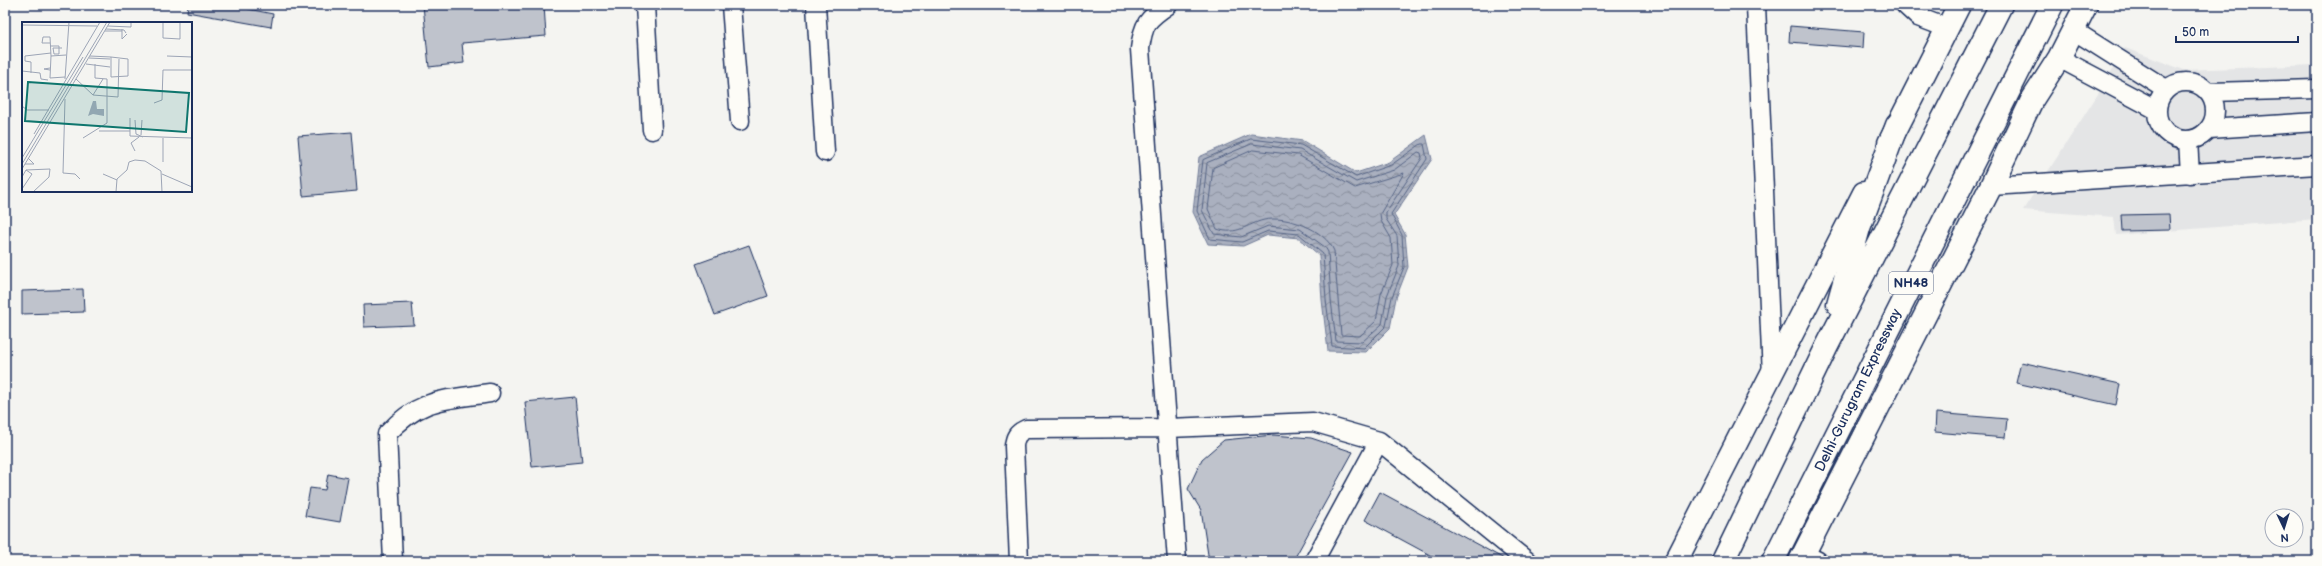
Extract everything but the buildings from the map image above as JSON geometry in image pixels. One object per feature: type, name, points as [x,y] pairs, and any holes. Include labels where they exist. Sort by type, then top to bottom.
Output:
[{"type":"main road","points":[[1676,561],[1772,376],[1897,125],[1959,5]]},
{"type":"main road","points":[[1723,561],[1826,348],[2001,5]]},
{"type":"main road","name":"Delhi-Gurugram Expressway","points":[[1773,561],[2052,5]]},
{"type":"main road","points":[[1807,559],[2032,100],[2059,58],[2086,5]]},
{"type":"main road","points":[[1826,348],[1859,228],[1897,125]]},
{"type":"street","points":[[645,5],[652,130]]},
{"type":"street","points":[[731,5],[740,121]]},
{"type":"street","points":[[816,5],[825,152]]},
{"type":"street","points":[[1168,5],[1152,16],[1143,28],[1140,49],[1169,428],[1177,561]]},
{"type":"street","points":[[1756,5],[1772,376]]},
{"type":"street","points":[[1905,5],[1918,17],[1947,28]]},
{"type":"street","points":[[2073,30],[2166,89]]},
{"type":"street","points":[[2059,58],[2157,110]]},
{"type":"street","points":[[2189,81],[2204,87],[2210,92],[2214,99],[2216,115],[2209,129],[2203,135],[2188,140],[2173,137],[2166,132],[2159,122],[2157,110],[2158,102],[2166,89],[2173,84],[2189,81]]},
{"type":"street","points":[[2210,92],[2317,89]]},
{"type":"street","points":[[2209,129],[2317,122]]},
{"type":"street","points":[[2188,140],[2190,174]]},
{"type":"street","points":[[1991,186],[2317,166]]},
{"type":"street","points":[[393,561],[387,434],[413,410],[429,403],[490,393]]},
{"type":"street","points":[[1019,561],[1014,446],[1016,435],[1020,431],[1026,429],[1169,428],[1313,422],[1379,441],[1527,561]]},
{"type":"street","points":[[1314,561],[1379,441]]},
{"type":"shaded area","points":[[2125,48],[2184,70],[2317,65],[2317,219],[2116,235],[2114,217],[2023,210],[2100,91]]},
{"type":"water","points":[[1251,134],[1303,141],[1356,173],[1389,162],[1426,135],[1432,159],[1394,215],[1405,234],[1408,267],[1396,298],[1390,328],[1366,352],[1328,351],[1322,300],[1319,255],[1299,238],[1268,235],[1243,246],[1208,244],[1193,212],[1199,157]]}]
